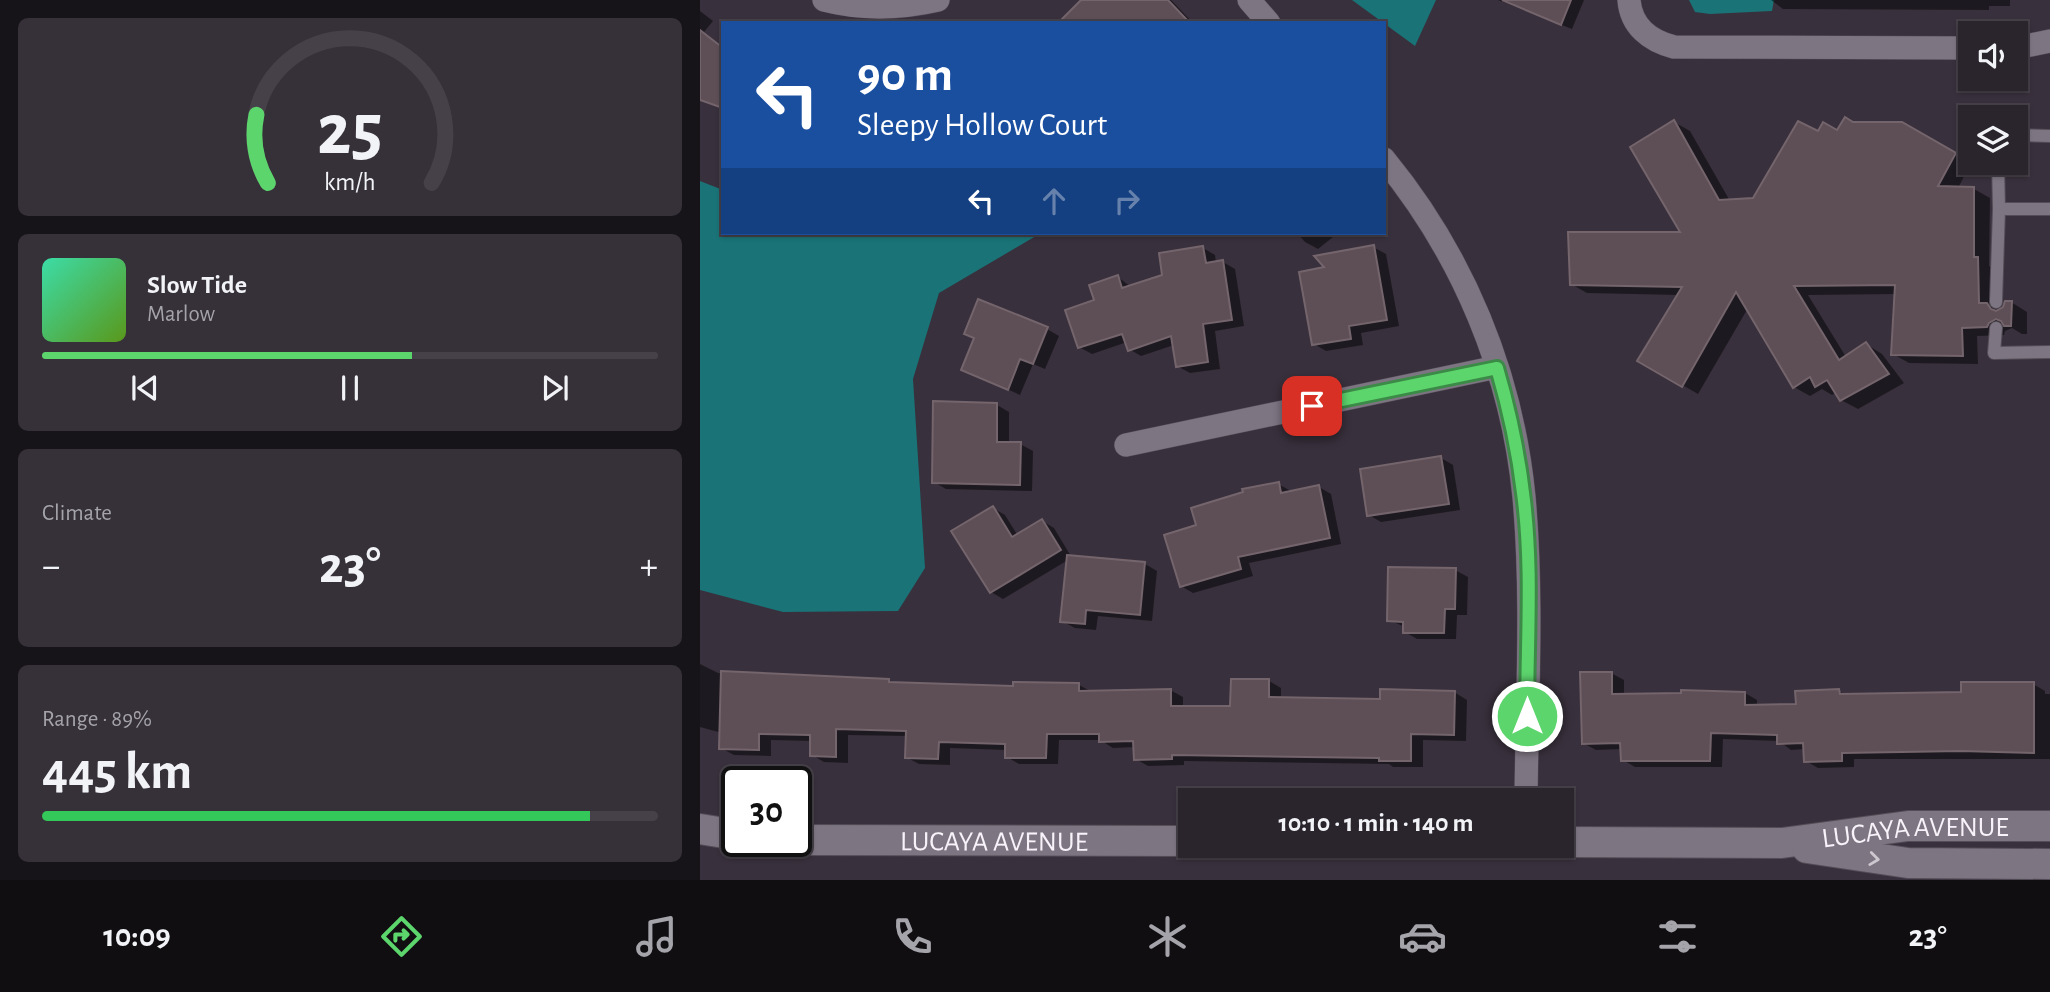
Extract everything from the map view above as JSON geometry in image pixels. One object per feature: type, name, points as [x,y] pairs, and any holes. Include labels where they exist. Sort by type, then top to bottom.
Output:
[{"type":"street","points":[[824,0],[842,5],[881,9],[914,6],[938,0]]},
{"type":"street","points":[[1249,0],[1267,21]]},
{"type":"street","points":[[1629,0],[1639,29],[1660,44],[1674,47],[1958,48]]},
{"type":"street","points":[[2028,46],[2050,41]]},
{"type":"street","points":[[1386,161],[1439,233],[1463,278],[1497,368],[1511,417],[1524,494],[1528,550],[1526,788]]},
{"type":"street","points":[[1126,445],[1497,368]]},
{"type":"street","name":"LUCAYA AVENUE","points":[[1782,844],[1908,826],[2050,826]]},
{"type":"street","points":[[700,830],[721,833]]},
{"type":"street","name":"LUCAYA AVENUE","points":[[812,840],[1178,841]]},
{"type":"street","name":"LUCAYA AVENUE","points":[[1574,842],[1782,844],[1908,863],[2050,864]]},
{"type":"lane","points":[[2028,135],[2050,136]]},
{"type":"lane","points":[[1996,302],[1998,175]]},
{"type":"lane","points":[[1999,209],[2050,209]]},
{"type":"lane","points":[[1996,328],[1994,353],[2050,352]]},
{"type":"water","points":[[1352,0],[1436,0],[1415,46],[1386,25],[1386,21],[1381,21]]},
{"type":"water","points":[[1689,0],[1774,0],[1772,11],[1710,14],[1695,12]]},
{"type":"water","points":[[700,181],[721,189],[721,235],[1038,235],[939,293],[913,379],[925,568],[898,611],[783,612],[700,590]]},
{"type":"building","points":[[1081,0],[1168,0],[1188,21],[1060,21]]},
{"type":"building","points":[[1502,0],[1571,0],[1561,25]]},
{"type":"building","points":[[700,30],[721,46],[721,107],[700,100]]},
{"type":"building","points":[[1845,117],[1853,122],[1902,122],[1956,153],[1938,186],[1974,187],[1974,257],[1978,257],[1979,303],[1987,303],[1996,311],[2003,307],[2005,301],[2012,301],[2011,326],[2004,326],[1996,319],[1987,327],[1962,328],[1963,356],[1891,355],[1895,285],[1794,286],[1839,360],[1866,342],[1889,374],[1840,401],[1827,380],[1815,387],[1810,377],[1793,388],[1736,292],[1682,387],[1637,361],[1682,287],[1570,285],[1568,232],[1680,232],[1630,147],[1674,120],[1719,200],[1753,198],[1798,121],[1818,131],[1823,122],[1837,130]]},
{"type":"building","points":[[1374,245],[1387,320],[1349,326],[1351,339],[1312,345],[1299,272],[1324,267],[1314,256]]},
{"type":"building","points":[[1203,246],[1206,263],[1223,260],[1232,320],[1203,324],[1208,362],[1176,367],[1171,336],[1128,351],[1122,334],[1078,348],[1065,310],[1094,300],[1089,285],[1118,275],[1122,288],[1162,275],[1159,253]]},
{"type":"building","points":[[978,299],[1048,327],[1033,364],[1020,359],[1008,390],[961,370],[974,338],[964,334]]},
{"type":"building","points":[[933,401],[997,403],[997,442],[1021,442],[1020,485],[932,483]]},
{"type":"building","points":[[1441,456],[1449,504],[1367,516],[1360,469]]},
{"type":"building","points":[[1279,482],[1281,493],[1319,485],[1330,538],[1238,557],[1241,569],[1180,587],[1164,535],[1196,525],[1191,508],[1243,492],[1242,489]]},
{"type":"building","points":[[993,506],[1012,537],[1042,519],[1061,550],[990,593],[951,531]]},
{"type":"building","points":[[1067,555],[1145,562],[1140,615],[1086,610],[1085,624],[1060,622]]},
{"type":"building","points":[[1388,567],[1456,568],[1455,609],[1445,609],[1444,633],[1403,633],[1403,622],[1387,621]]},
{"type":"building","points":[[721,671],[889,679],[889,682],[1013,686],[1013,682],[1079,683],[1079,691],[1171,689],[1171,706],[1230,706],[1231,679],[1269,679],[1269,697],[1380,699],[1380,689],[1455,691],[1454,735],[1411,734],[1411,761],[1379,761],[1379,758],[1172,755],[1172,759],[1134,760],[1133,741],[1099,742],[1099,734],[1047,734],[1046,758],[1005,758],[1005,744],[939,742],[938,759],[905,758],[906,731],[836,729],[836,757],[810,756],[810,735],[759,734],[759,750],[719,749]]},
{"type":"building","points":[[1580,672],[1612,672],[1612,694],[1681,693],[1681,690],[1745,692],[1745,705],[1796,704],[1795,691],[1839,689],[1840,694],[1961,692],[1961,682],[2034,682],[2034,753],[1842,753],[1842,761],[1804,762],[1803,743],[1777,744],[1777,735],[1711,733],[1710,761],[1621,761],[1620,743],[1582,744]]},
{"type":"route","points":[[1312,406],[1497,368],[1511,417],[1524,494],[1528,550],[1527,716]]}]
